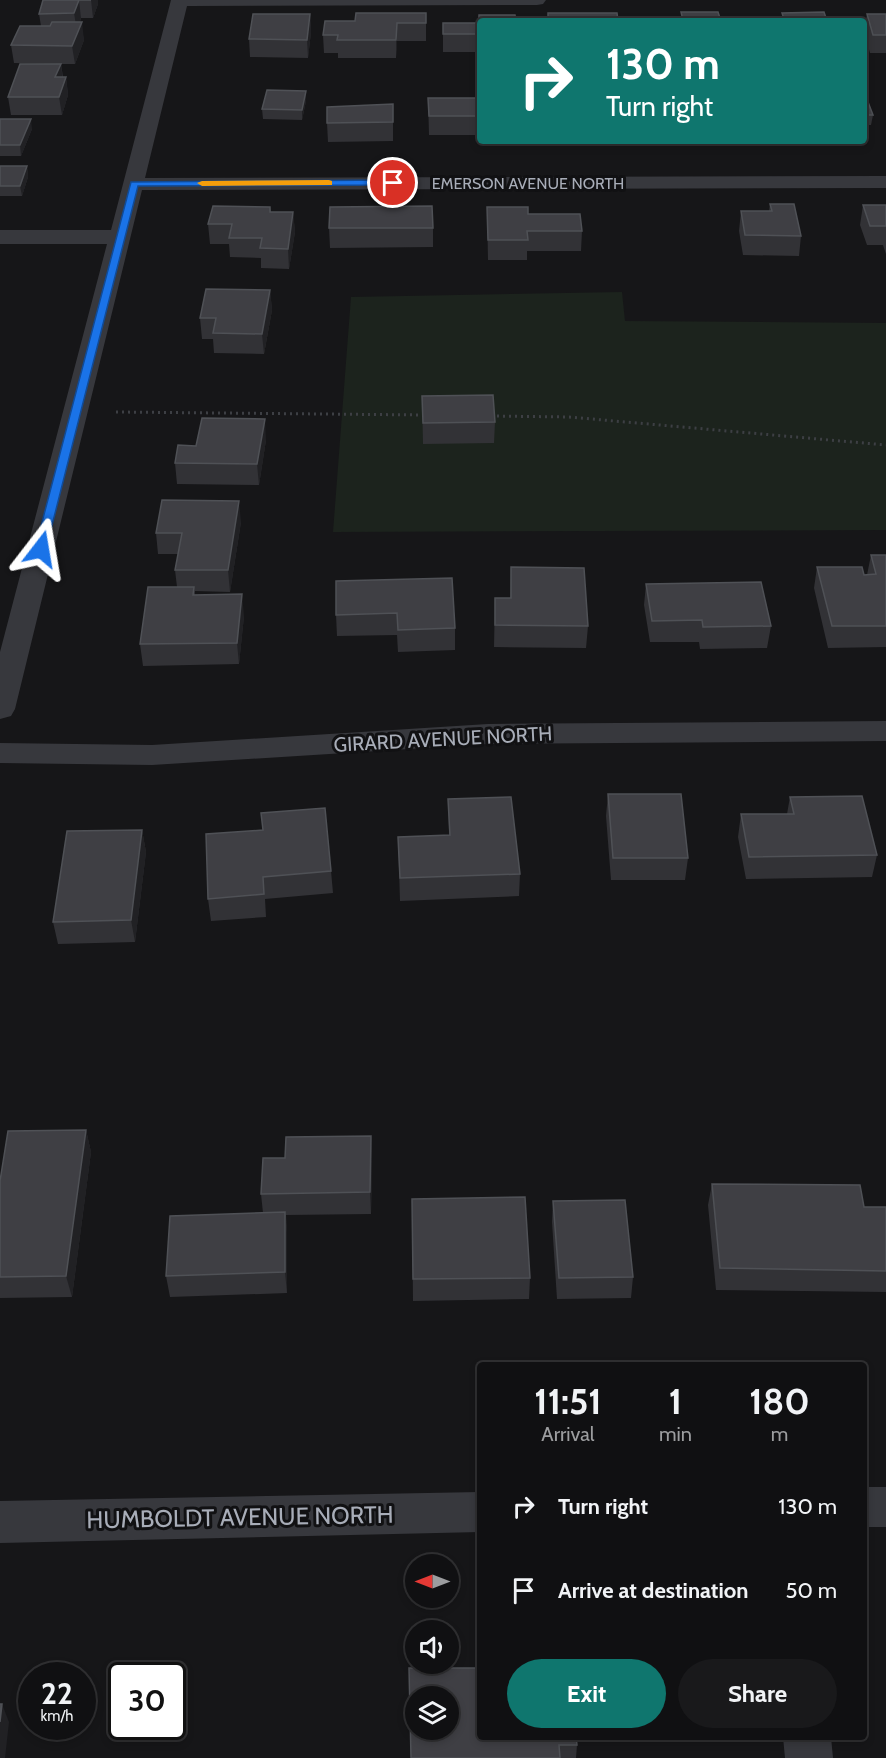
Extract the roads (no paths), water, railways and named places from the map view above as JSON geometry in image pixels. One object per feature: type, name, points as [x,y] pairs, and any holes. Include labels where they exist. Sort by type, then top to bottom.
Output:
[{"type":"street","points":[[0,709],[180,0],[537,0]]},
{"type":"street","name":"EMERSON AVENUE NORTH","points":[[134,184],[886,182]]},
{"type":"street","points":[[0,237],[120,237]]},
{"type":"street","name":"GIRARD AVENUE NORTH","points":[[0,753],[152,755],[488,734],[886,732]]},
{"type":"street","points":[[867,1507],[886,1507]]},
{"type":"street","name":"HUMBOLDT AVENUE NORTH","points":[[0,1522],[477,1512]]},
{"type":"street","points":[[807,1740],[809,1758]]}]
